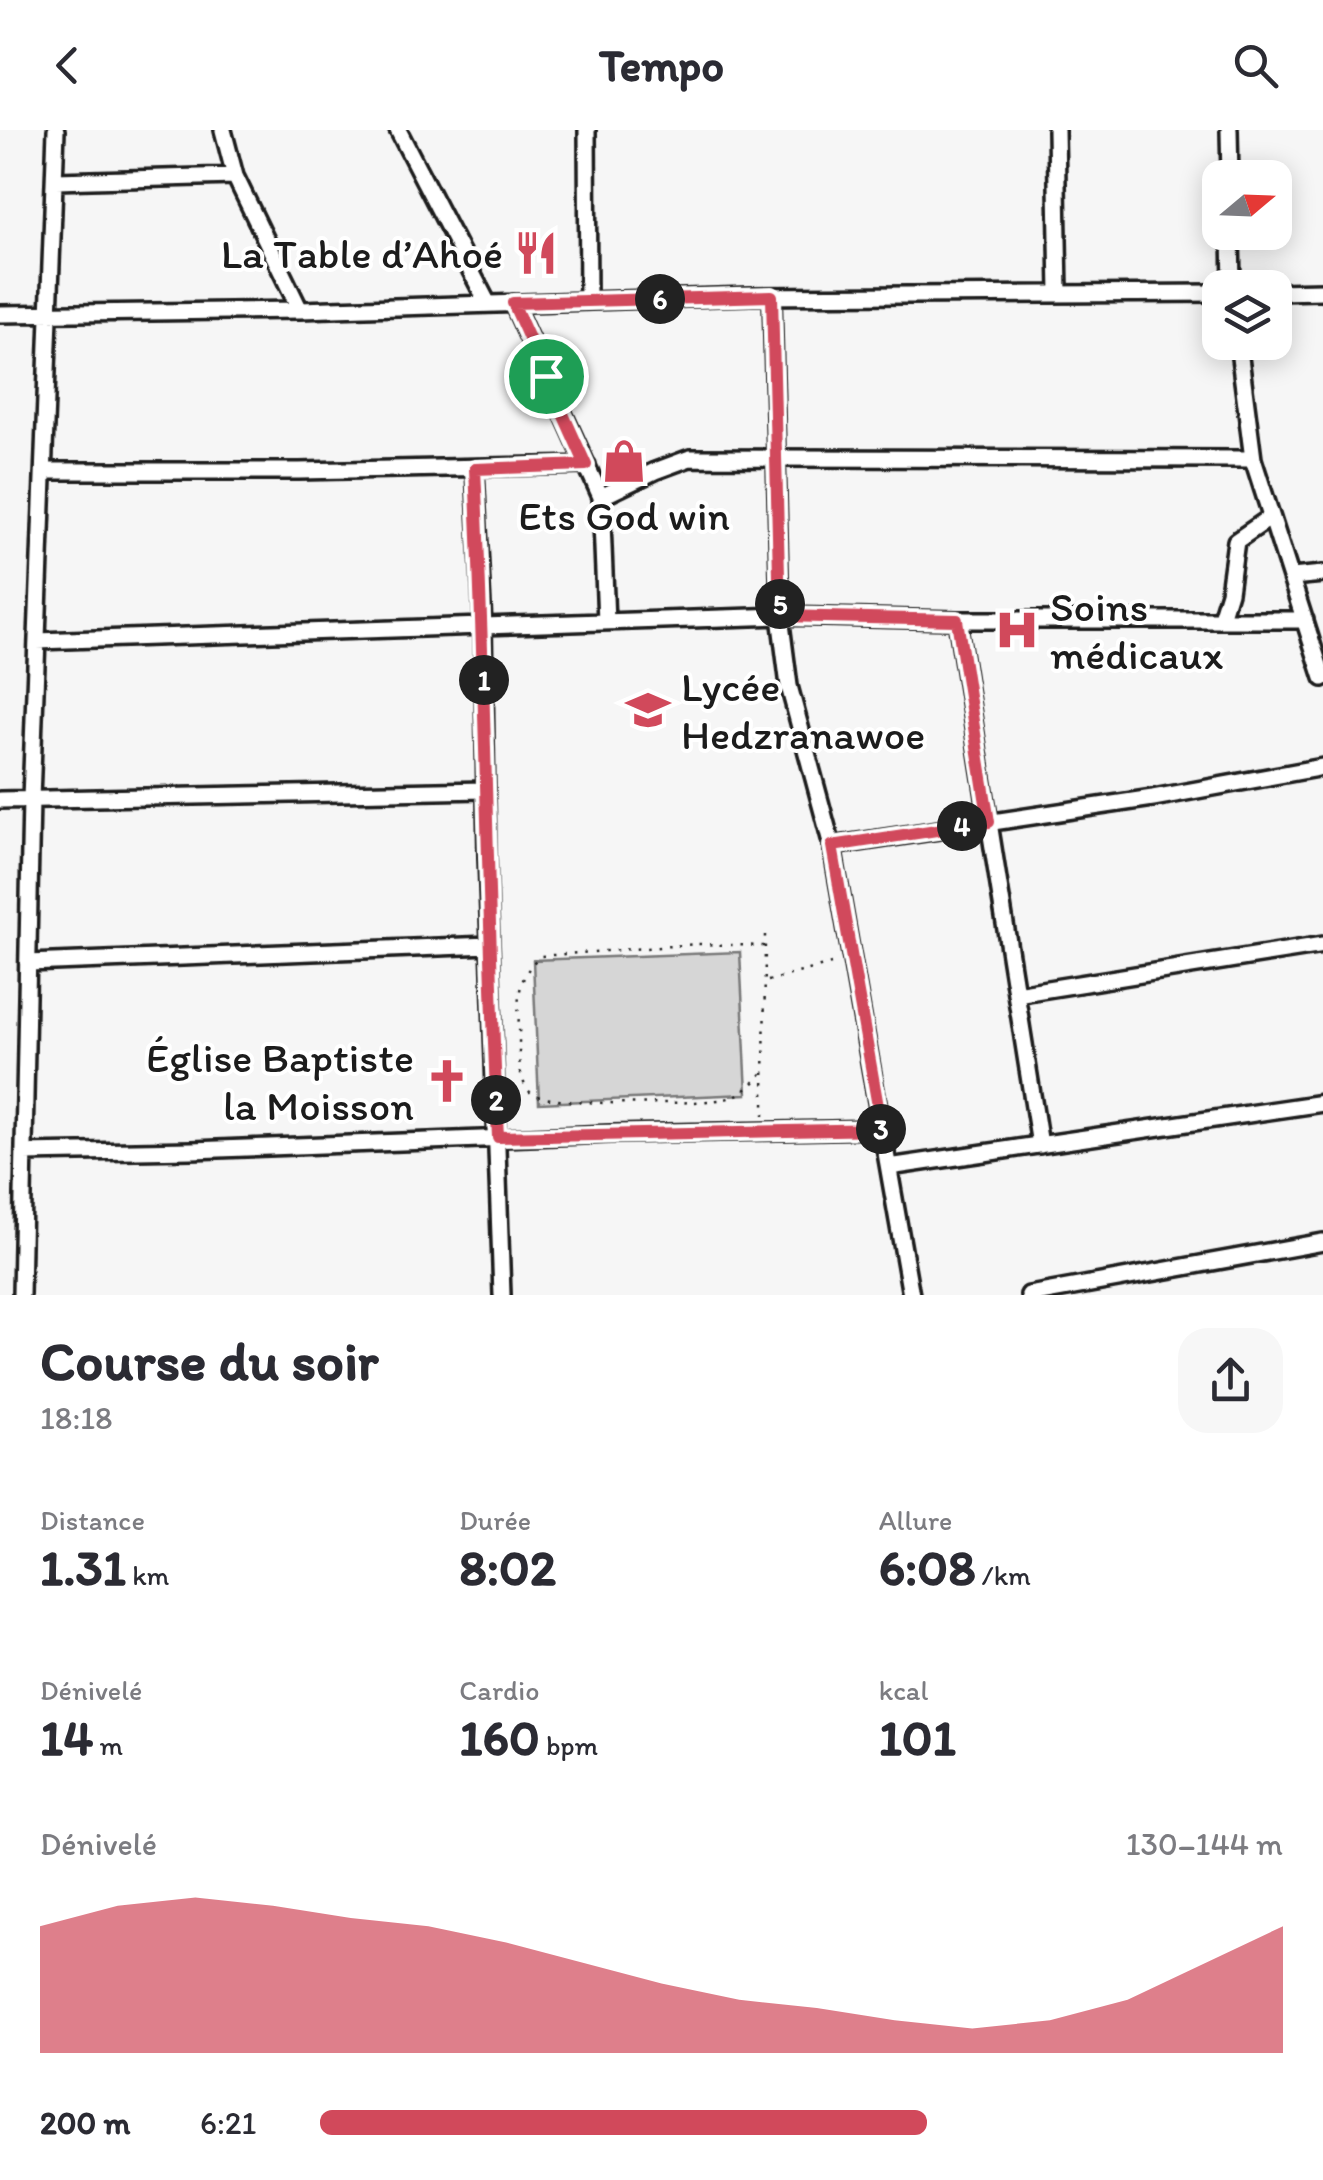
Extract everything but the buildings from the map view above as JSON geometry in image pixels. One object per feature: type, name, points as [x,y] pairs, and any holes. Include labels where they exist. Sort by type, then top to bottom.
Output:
[{"type":"street","points":[[21,1295],[31,799],[56,130]]},
{"type":"street","points":[[223,130],[235,176],[300,310]]},
{"type":"street","points":[[398,130],[488,304]]},
{"type":"street","points":[[586,130],[588,301]]},
{"type":"street","points":[[1056,130],[1060,294]]},
{"type":"street","points":[[1229,130],[1230,160]]},
{"type":"street","points":[[56,181],[235,176]]},
{"type":"street","points":[[1292,292],[1323,291]]},
{"type":"street","points":[[0,314],[772,296],[1202,293]]},
{"type":"street","points":[[772,296],[780,616],[789,686],[832,846],[911,1295]]},
{"type":"street","points":[[513,303],[601,497],[606,622]]},
{"type":"street","points":[[1240,360],[1253,460],[1323,678]]},
{"type":"street","points":[[601,497],[690,458],[1253,460]]},
{"type":"street","points":[[45,471],[586,465]]},
{"type":"street","points":[[475,469],[502,1295]]},
{"type":"street","points":[[1220,618],[1229,592],[1236,541],[1271,518]]},
{"type":"street","points":[[1292,577],[1323,574]]},
{"type":"street","points":[[37,641],[780,616],[1305,620]]},
{"type":"street","points":[[957,620],[1040,1145]]},
{"type":"street","points":[[832,846],[1153,798],[1323,767]]},
{"type":"street","points":[[0,800],[485,790]]},
{"type":"street","points":[[28,963],[490,944]]},
{"type":"street","points":[[1016,994],[1323,945]]},
{"type":"street","points":[[889,1168],[1323,1104]]},
{"type":"street","points":[[24,1152],[882,1129]]},
{"type":"street","points":[[1040,1294],[1323,1242]]},
{"type":"path","points":[[761,1130],[767,982],[765,928]]},
{"type":"path","points":[[764,946],[698,944],[540,956],[524,975],[518,993],[518,1014],[523,1082],[532,1095],[544,1099],[573,1104],[729,1098],[752,1086],[765,1070]]},
{"type":"path","points":[[767,982],[831,964]]},
{"type":"shaded area","points":[[740,952],[747,1094],[539,1103],[533,960]]},
{"type":"place","name":"La Table d’Ahoé","points":[[536,253]]},
{"type":"place","name":"Ets God win","points":[[624,461]]},
{"type":"place","name":"Soins médicaux","points":[[1017,630]]},
{"type":"place","name":"Lycée Hedzranawoe","points":[[648,710]]},
{"type":"place","name":"Église Baptiste la Moisson","points":[[447,1081]]},
{"type":"route","points":[[772,296],[780,616],[957,620],[989,822],[832,846],[882,1129],[498,1137],[475,469],[586,465],[546,376],[513,303],[772,296]]}]
